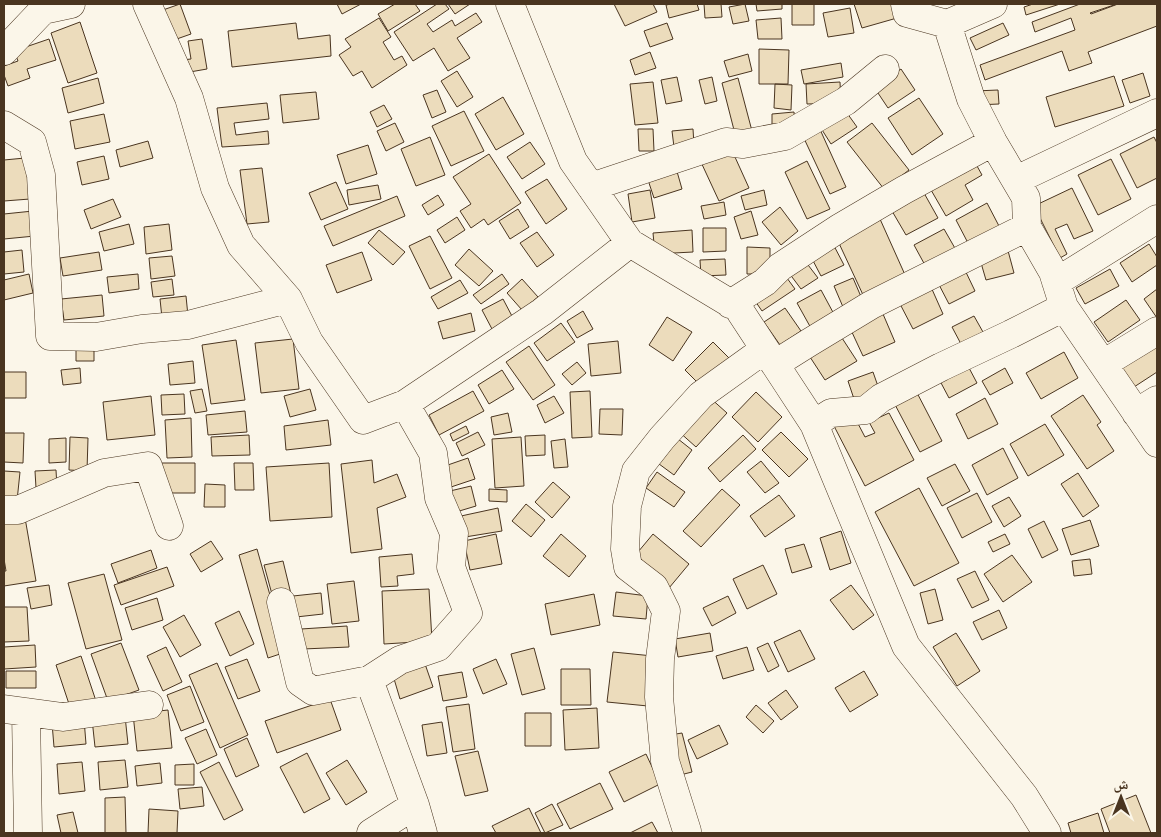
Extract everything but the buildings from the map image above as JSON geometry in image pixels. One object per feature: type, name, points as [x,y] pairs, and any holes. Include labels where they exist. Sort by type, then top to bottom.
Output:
[{"type":"street","points":[[4,51],[36,7],[71,4]]},
{"type":"street","points":[[147,4],[189,98],[215,188],[241,244],[288,299],[309,342],[363,420],[405,404],[542,312],[630,243]]},
{"type":"street","points":[[510,4],[573,161],[630,243],[738,308],[814,424],[906,646],[1024,796],[1047,833]]},
{"type":"street","points":[[905,4],[907,13],[947,24],[993,4]]},
{"type":"street","points":[[947,24],[971,99],[993,142],[1026,198],[1027,227],[1053,272],[1060,295],[1103,364],[1147,407],[1157,443]]},
{"type":"street","points":[[591,186],[726,142],[744,144],[785,136],[846,101],[885,69]]},
{"type":"street","points":[[1016,180],[1157,113]]},
{"type":"street","points":[[4,125],[32,142],[42,175],[50,336],[96,337],[142,329],[188,325],[288,299]]},
{"type":"street","points":[[730,304],[765,282],[780,267],[841,227],[904,190],[993,142]]},
{"type":"street","points":[[814,424],[831,413],[866,410],[881,398],[1011,334],[1157,219]]},
{"type":"street","points":[[687,831],[665,761],[659,697],[660,659],[666,611],[654,587],[628,567],[625,549],[627,506],[636,471],[662,438],[701,395],[770,357],[810,342],[871,305],[1027,227]]},
{"type":"street","points":[[1103,364],[1157,331]]},
{"type":"street","points":[[281,602],[300,682],[313,691],[369,680],[400,660],[438,647],[468,613],[451,567],[454,532],[439,498],[433,453],[405,404]]},
{"type":"street","points":[[4,510],[18,510],[104,473],[148,466],[169,526]]},
{"type":"street","points":[[369,680],[423,833]]},
{"type":"street","points":[[28,833],[15,710],[63,717],[149,704]]},
{"type":"street","points":[[371,833],[414,805]]}]
